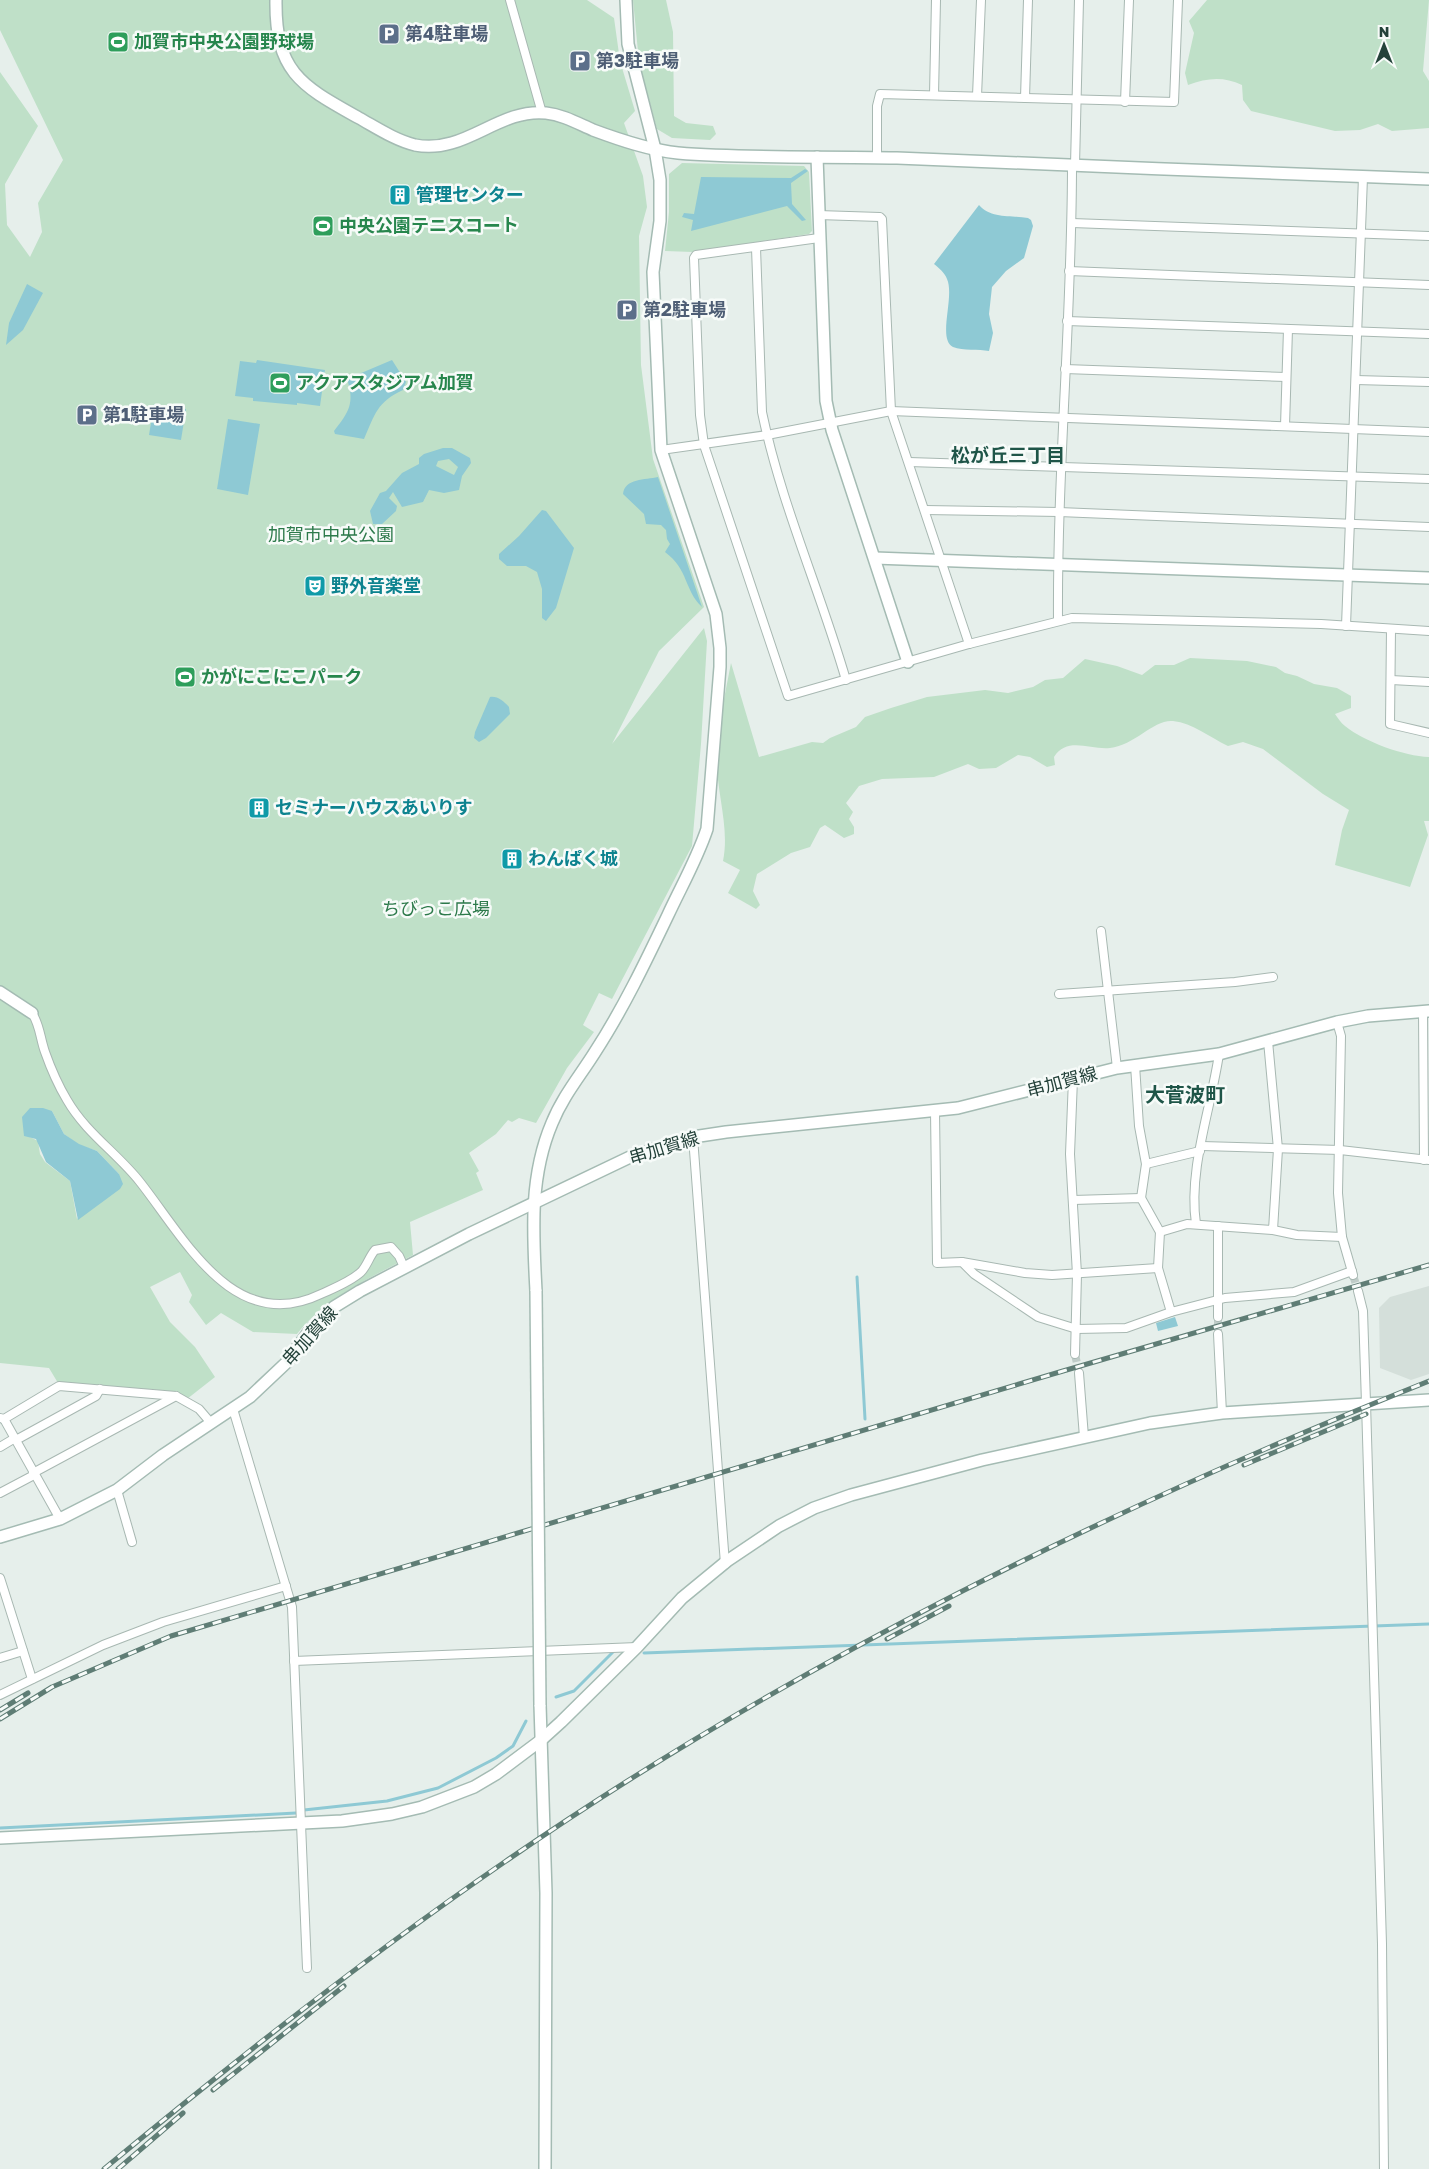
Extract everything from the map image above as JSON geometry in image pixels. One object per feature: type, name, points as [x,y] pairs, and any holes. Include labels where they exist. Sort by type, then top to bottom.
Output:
[{"type":"street","points":[[276,0],[282,50],[297,78],[315,94],[397,139],[414,144],[447,145],[475,136],[501,120],[514,116],[542,113],[565,117],[594,130],[655,149],[677,153],[877,158],[1429,179]]},
{"type":"street","points":[[510,0],[542,113]]},
{"type":"street","points":[[545,2169],[546,1893],[540,1741],[536,1290],[532,1232],[534,1203],[539,1169],[552,1124],[572,1083],[595,1052],[647,959],[700,850],[706,829],[720,648],[716,614],[661,450],[653,272],[660,221],[661,194],[655,149],[628,44],[626,0]]},
{"type":"street","points":[[934,95],[936,0]]},
{"type":"street","points":[[977,96],[981,0]]},
{"type":"street","points":[[1025,98],[1028,0]]},
{"type":"street","points":[[1058,620],[1059,512],[1072,223],[1079,0]]},
{"type":"street","points":[[1125,102],[1129,0]]},
{"type":"street","points":[[877,158],[877,106],[880,94],[1174,102],[1178,0]]},
{"type":"street","points":[[817,157],[826,401],[830,424],[837,452],[875,558],[908,662]]},
{"type":"street","points":[[1346,626],[1363,177]]},
{"type":"street","points":[[818,215],[880,217],[882,219],[891,411],[910,462],[969,644]]},
{"type":"street","points":[[1072,223],[1429,236]]},
{"type":"street","points":[[819,238],[696,255],[694,258],[700,415],[704,445],[788,696],[969,644],[1072,618],[1429,630]]},
{"type":"street","points":[[756,248],[762,412],[790,514],[846,680]]},
{"type":"street","points":[[1069,271],[1429,285]]},
{"type":"street","points":[[1067,321],[1429,334]]},
{"type":"street","points":[[1285,426],[1288,329]]},
{"type":"street","points":[[1065,369],[1286,377]]},
{"type":"street","points":[[1356,380],[1429,382]]},
{"type":"street","points":[[661,450],[767,435],[891,411],[1429,432]]},
{"type":"street","points":[[910,462],[1429,479]]},
{"type":"street","points":[[925,510],[1059,512],[1429,527]]},
{"type":"street","points":[[875,558],[1429,578]]},
{"type":"street","points":[[1391,629],[1390,724],[1429,733]]},
{"type":"street","points":[[1391,680],[1429,682]]},
{"type":"street","points":[[1101,931],[1116,1068]]},
{"type":"street","points":[[1059,994],[1273,977]]},
{"type":"street","points":[[0,992],[32,1013],[37,1020],[44,1051],[58,1085],[76,1115],[138,1180],[197,1256],[221,1282],[231,1289],[253,1300],[269,1303],[296,1304],[350,1280],[361,1272],[375,1250],[391,1247],[399,1256],[404,1267]]},
{"type":"street","points":[[1146,1164],[1201,1148],[1340,1150],[1427,1160],[1426,1011]]},
{"type":"street","name":"串加賀線","points":[[0,1537],[60,1519],[117,1490],[163,1455],[267,1384],[286,1363],[311,1329],[334,1307],[404,1267],[630,1157],[693,1137],[935,1111],[996,1100],[1116,1068],[1219,1054],[1337,1022],[1368,1016],[1426,1011]]},
{"type":"street","points":[[962,1262],[974,1274],[1038,1317],[1077,1329],[1126,1328],[1171,1312],[1218,1300],[1294,1292],[1353,1273],[1342,1237],[1338,1194],[1341,1036],[1337,1022]]},
{"type":"street","points":[[1268,1041],[1278,1148],[1273,1230]]},
{"type":"street","points":[[1196,1224],[1193,1207],[1195,1176],[1219,1054]]},
{"type":"street","points":[[1135,1065],[1139,1126],[1146,1164],[1141,1198],[1160,1232],[1158,1268],[1171,1312]]},
{"type":"street","points":[[1073,1079],[1070,1154],[1077,1274],[1076,1354]]},
{"type":"street","points":[[935,1111],[937,1263],[962,1262],[1025,1273],[1077,1274],[1158,1268]]},
{"type":"street","points":[[693,1137],[725,1564]]},
{"type":"street","points":[[1073,1200],[1141,1198]]},
{"type":"street","points":[[1160,1232],[1186,1224],[1196,1224],[1273,1230],[1297,1236],[1342,1237]]},
{"type":"street","points":[[1218,1226],[1218,1317]]},
{"type":"street","points":[[1358,1292],[1363,1311],[1366,1403],[1382,1944],[1384,2169]]},
{"type":"street","points":[[1218,1334],[1222,1414]]},
{"type":"street","points":[[1079,1373],[1084,1437]]},
{"type":"street","points":[[60,1519],[16,1439],[2,1418],[59,1386],[176,1396],[199,1409],[211,1423]]},
{"type":"street","points":[[0,1447],[96,1396],[100,1389]]},
{"type":"street","points":[[0,1493],[176,1396]]},
{"type":"street","points":[[0,1838],[342,1821],[392,1814],[451,1797],[496,1774],[540,1741],[637,1647],[682,1598],[725,1564],[779,1526],[814,1508],[851,1495],[982,1460],[1150,1423],[1222,1414],[1429,1400]]},
{"type":"street","points":[[233,1409],[292,1608],[307,1968]]},
{"type":"street","points":[[117,1490],[132,1542]]},
{"type":"street","points":[[0,1578],[4,1604],[32,1679]]},
{"type":"street","points":[[0,1695],[103,1645],[163,1622],[286,1586]]},
{"type":"street","points":[[294,1661],[637,1647]]},
{"type":"street","points":[[0,1658],[23,1651]]},
{"type":"shaded area","points":[[1429,1286],[1429,1374],[1411,1380],[1380,1368],[1379,1308],[1390,1297]]},
{"type":"green space","name":"加賀市中央公園","points":[[0,0],[587,0],[614,18],[620,61],[635,111],[624,123],[643,176],[647,207],[639,236],[641,365],[653,459],[704,607],[659,651],[612,744],[704,628],[707,641],[701,744],[692,846],[612,999],[599,993],[583,1025],[594,1032],[567,1068],[536,1123],[519,1118],[512,1122],[508,1120],[496,1134],[469,1153],[479,1171],[476,1173],[483,1190],[410,1222],[413,1255],[366,1280],[336,1299],[322,1309],[297,1334],[253,1332],[221,1313],[206,1325],[189,1302],[192,1295],[180,1272],[150,1287],[170,1322],[195,1347],[215,1377],[187,1399],[175,1393],[159,1390],[58,1383],[49,1368],[0,1363],[0,72],[38,126],[5,184],[7,225],[30,257],[42,232],[38,203],[63,160],[0,30]],"holes":[[[52,1111],[64,1134],[79,1145],[97,1151],[119,1174],[77,1219],[70,1181],[45,1162],[40,1154],[38,1141],[30,1137]]]},
{"type":"green space","points":[[633,0],[666,0],[673,32],[674,116],[686,123],[713,126],[716,134],[710,140],[672,138],[657,129],[639,62]]},
{"type":"green space","points":[[1207,0],[1429,0],[1423,71],[1429,81],[1429,128],[1392,131],[1378,124],[1360,130],[1335,131],[1251,111],[1243,100],[1242,85],[1235,82],[1215,79],[1188,85],[1185,73],[1194,33],[1189,21]]},
{"type":"green space","points":[[682,163],[804,166],[809,172],[812,231],[809,234],[693,252],[665,251],[669,212],[669,174]]},
{"type":"green space","points":[[1190,658],[1247,661],[1276,667],[1285,673],[1314,684],[1337,688],[1351,696],[1351,708],[1335,714],[1353,732],[1374,743],[1397,751],[1429,757],[1429,821],[1424,821],[1428,835],[1410,887],[1335,865],[1342,830],[1349,810],[1323,794],[1263,749],[1243,742],[1228,746],[1187,724],[1166,721],[1119,746],[1102,748],[1072,745],[1065,747],[1054,757],[1055,765],[1047,767],[1030,757],[1018,755],[996,768],[979,769],[968,764],[934,777],[882,779],[859,786],[846,803],[853,812],[849,819],[854,827],[854,834],[844,838],[825,825],[820,828],[810,847],[791,853],[757,874],[753,891],[760,905],[756,909],[728,893],[740,870],[723,861],[725,835],[718,784],[717,758],[720,722],[731,663],[759,757],[812,742],[823,743],[856,727],[865,717],[927,697],[985,690],[1008,693],[1033,687],[1045,680],[1063,678],[1085,659],[1117,666],[1142,675],[1155,665],[1174,665]]},
{"type":"water","points":[[805,169],[808,171],[791,183],[792,204],[806,220],[802,221],[787,206],[691,231],[693,220],[682,217],[684,213],[694,214],[701,177],[791,178]]},
{"type":"water","points":[[979,205],[989,213],[1028,218],[1033,226],[1024,258],[1006,271],[992,287],[989,314],[993,333],[989,351],[957,348],[948,343],[946,327],[949,287],[945,275],[934,264]]},
{"type":"water","points":[[27,284],[43,293],[23,330],[6,345],[9,323]]},
{"type":"water","name":"アクアスタジアム加賀","points":[[257,360],[325,370],[320,406],[253,401],[253,398],[235,396],[240,361],[256,363]]},
{"type":"water","points":[[392,360],[406,382],[403,390],[382,404],[374,416],[364,439],[335,434],[334,431],[349,407],[350,395],[347,379]]},
{"type":"water","points":[[154,404],[186,409],[181,440],[149,435]]},
{"type":"water","name":"アクアスタジアム加賀","points":[[228,419],[260,424],[248,495],[217,489]]},
{"type":"water","points":[[443,448],[452,448],[470,458],[471,463],[462,476],[459,490],[444,493],[429,490],[423,502],[402,507],[393,492],[389,498],[397,506],[396,511],[382,524],[373,524],[370,511],[380,493],[386,491],[402,473],[419,464],[419,458],[424,454]],"holes":[[[449,459],[458,467],[454,475],[436,466],[438,461]]]},
{"type":"water","points":[[658,477],[702,607],[692,594],[683,573],[673,559],[665,552],[670,544],[667,539],[666,530],[661,525],[646,524],[644,514],[623,494],[627,485],[632,482]]},
{"type":"water","points":[[542,510],[546,511],[574,548],[556,608],[546,621],[542,618],[542,589],[537,572],[526,566],[507,566],[499,559],[499,554],[519,536]]},
{"type":"water","points":[[490,697],[498,698],[505,703],[509,707],[510,714],[486,738],[479,742],[474,738],[475,732]]},
{"type":"water","points":[[30,1108],[43,1108],[52,1111],[64,1134],[79,1144],[97,1151],[119,1174],[123,1184],[120,1189],[78,1220],[70,1181],[46,1162],[36,1139],[24,1136],[22,1117]]},
{"type":"water","points":[[1175,1317],[1178,1326],[1158,1331],[1156,1323]]},
{"type":"waterway","points":[[857,1277],[865,1419]]},
{"type":"waterway","points":[[644,1653],[1429,1624]]},
{"type":"waterway","points":[[556,1697],[574,1691],[613,1652]]},
{"type":"waterway","points":[[304,1810],[387,1801],[438,1788],[496,1758],[513,1746],[526,1721]]},
{"type":"waterway","points":[[0,1828],[296,1813]]},
{"type":"tunnel","points":[[1353,1275],[1358,1291]]},
{"type":"tunnel","points":[[1218,1317],[1218,1334]]},
{"type":"tunnel","points":[[1075,1354],[1079,1373]]},
{"type":"railway","points":[[0,1719],[52,1687],[171,1636],[1063,1371],[1429,1265]]},
{"type":"railway","points":[[104,2169],[251,2049],[402,1934],[506,1861],[615,1789],[725,1721],[839,1657],[954,1596],[1070,1538],[1189,1483],[1429,1381]]},
{"type":"railway","points":[[1244,1465],[1366,1414]]},
{"type":"railway","points":[[887,1639],[949,1606]]},
{"type":"railway","points":[[0,1710],[28,1693]]},
{"type":"railway","points":[[213,2090],[344,1986]]},
{"type":"railway","points":[[118,2169],[183,2113]]},
{"type":"place","name":"第4駐車場","points":[[389,34]]},
{"type":"place","name":"加賀市中央公園野球場","points":[[118,42]]},
{"type":"place","name":"第3駐車場","points":[[580,61]]},
{"type":"place","name":"管理センター","points":[[400,195]]},
{"type":"place","name":"中央公園テニスコート","points":[[323,226]]},
{"type":"place","name":"第2駐車場","points":[[627,310]]},
{"type":"place","name":"アクアスタジアム加賀","points":[[280,383]]},
{"type":"place","name":"第1駐車場","points":[[87,415]]},
{"type":"place","name":"野外音楽堂","points":[[315,586]]},
{"type":"place","name":"かがにこにこパーク","points":[[185,677]]},
{"type":"place","name":"セミナーハウスあいりす","points":[[259,808]]},
{"type":"place","name":"わんぱく城","points":[[512,859]]},
{"type":"district","name":"松が丘三丁目","points":[[1008,455]]},
{"type":"district","name":"大菅波町","points":[[1185,1095]]},
{"type":"park label","name":"ちびっこ広場","points":[[436,909]]}]
